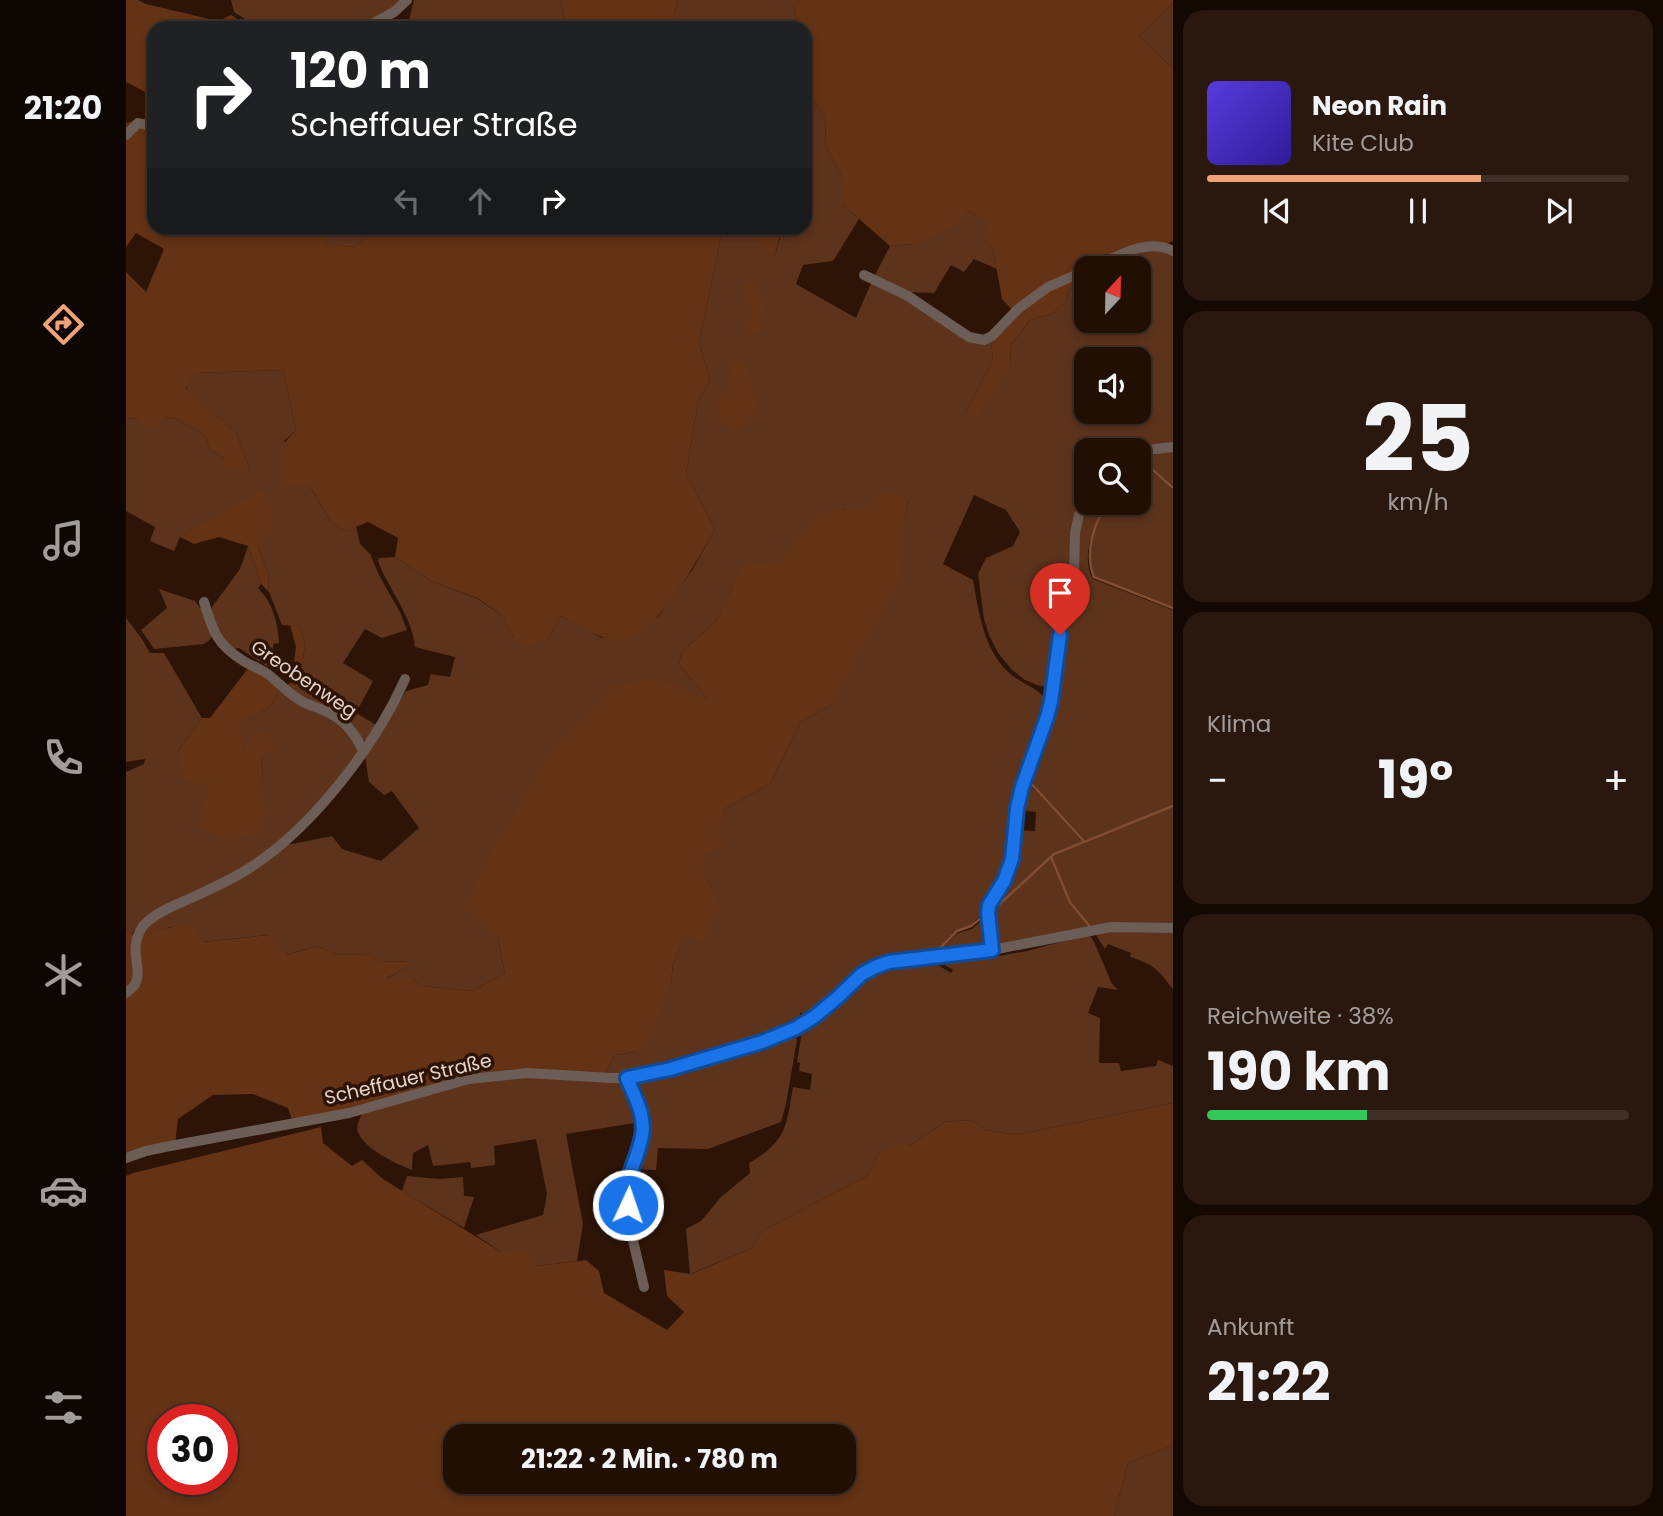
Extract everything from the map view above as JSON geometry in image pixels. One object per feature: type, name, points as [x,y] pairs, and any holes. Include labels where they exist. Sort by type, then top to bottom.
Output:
[{"type":"street","points":[[378,21],[394,12],[407,0]]},
{"type":"street","points":[[126,135],[138,123],[147,125]]},
{"type":"street","points":[[1119,256],[1148,246],[1173,251]]},
{"type":"street","points":[[864,275],[908,296],[969,337],[984,340],[992,336],[1018,309],[1048,287],[1074,276]]},
{"type":"street","points":[[1151,450],[1173,447]]},
{"type":"street","points":[[992,950],[989,905],[1004,881],[1012,859],[1022,787],[1051,702],[1060,635],[1074,575],[1075,533],[1079,515]]},
{"type":"street","name":"Greobenweg","points":[[204,602],[219,641],[242,660],[267,674],[293,697],[340,719],[357,737],[363,751]]},
{"type":"street","points":[[126,993],[135,985],[137,976],[132,951],[135,937],[144,925],[167,909],[251,867],[290,837],[329,797],[372,740],[405,679]]},
{"type":"street","name":"Scheffauer Straße","points":[[126,1158],[146,1151],[349,1113],[469,1079],[510,1073],[627,1078],[670,1069],[762,1042],[796,1028],[814,1017],[862,974],[889,962],[992,950],[1111,927],[1173,928]]},
{"type":"street","points":[[627,1078],[643,1121],[642,1136],[626,1190],[631,1232],[644,1287]]},
{"type":"shaded area","points":[[126,0],[138,0],[218,21],[147,21],[147,93],[126,82]]},
{"type":"shaded area","points":[[231,0],[403,0],[372,21],[248,21],[234,12]]},
{"type":"shaded area","points":[[414,0],[561,0],[564,21],[409,21]]},
{"type":"shaded area","points":[[561,0],[678,0],[672,21],[564,21]]},
{"type":"shaded area","points":[[678,0],[799,0],[795,8],[796,21],[672,21]]},
{"type":"shaded area","points":[[799,0],[1173,0],[1139,36],[1173,67],[1173,241],[1136,256],[1074,256],[1074,282],[1065,302],[1052,314],[1030,320],[1011,345],[1010,365],[977,419],[966,412],[993,360],[991,341],[1017,315],[1002,299],[993,249],[982,235],[989,222],[967,210],[957,225],[914,244],[890,246],[843,205],[843,179],[826,146],[825,117],[812,99],[812,21],[796,21],[795,7]]},
{"type":"shaded area","points":[[1173,3],[1173,67],[1139,36]]},
{"type":"shaded area","points":[[231,15],[240,21],[218,21]]},
{"type":"shaded area","points":[[812,99],[825,117],[826,146],[843,179],[843,205],[859,219],[833,261],[803,265],[796,284],[856,318],[872,281],[906,297],[939,321],[991,341],[993,360],[966,412],[1010,365],[1011,345],[1030,320],[1052,314],[1065,302],[1074,282],[1074,333],[1151,333],[1152,256],[1135,256],[1153,248],[1173,253],[1173,446],[1151,449],[1151,438],[1074,438],[1074,515],[1082,515],[1049,685],[1037,685],[1012,670],[998,653],[984,619],[978,574],[986,558],[1013,546],[1020,532],[1006,510],[974,495],[943,564],[973,580],[983,629],[1000,662],[1008,672],[1048,701],[1019,786],[1009,864],[985,913],[970,925],[954,932],[931,954],[880,961],[874,957],[875,962],[804,1019],[805,1013],[800,1013],[798,1023],[774,1034],[721,1051],[627,1074],[604,1075],[615,1055],[636,1052],[671,982],[673,964],[712,887],[700,871],[726,808],[771,783],[800,722],[831,705],[905,519],[908,499],[863,509],[846,509],[816,515],[780,562],[742,566],[717,620],[682,652],[679,664],[710,702],[498,938],[505,974],[472,991],[421,986],[412,978],[386,979],[415,962],[377,961],[368,954],[337,955],[317,946],[286,955],[268,935],[202,942],[197,926],[170,927],[144,937],[140,936],[156,919],[287,845],[332,836],[342,849],[381,861],[419,828],[392,791],[384,795],[369,782],[365,756],[406,691],[428,685],[431,674],[450,677],[455,657],[415,647],[410,624],[383,572],[379,558],[395,557],[431,581],[478,599],[503,616],[514,638],[548,639],[561,616],[602,638],[658,617],[693,569],[715,529],[686,474],[698,402],[710,379],[699,343],[721,235],[753,235],[774,258],[781,235],[812,235]]},
{"type":"shaded area","points":[[147,118],[147,235],[330,235],[324,243],[353,247],[370,235],[721,235],[699,343],[710,379],[698,402],[686,474],[715,529],[699,558],[662,612],[635,636],[622,640],[590,632],[561,616],[548,639],[530,647],[514,638],[503,616],[479,599],[431,581],[395,557],[398,538],[368,522],[345,531],[330,521],[310,486],[283,485],[280,455],[285,443],[296,430],[283,370],[194,373],[186,389],[236,432],[250,471],[223,471],[224,458],[210,450],[205,435],[177,419],[164,417],[159,426],[138,426],[137,418],[126,419],[126,272],[146,292],[164,249],[136,233],[126,247],[126,123]]},
{"type":"shaded area","points":[[967,210],[990,222],[983,235],[993,249],[997,269],[974,259],[964,272],[951,265],[934,293],[907,292],[874,277],[890,246],[914,244]]},
{"type":"shaded area","points":[[330,235],[370,235],[353,247],[323,243]]},
{"type":"shaded area","points":[[753,235],[780,235],[774,259]]},
{"type":"shaded area","points":[[752,280],[761,293],[764,310],[760,331],[753,335],[747,331],[752,307],[743,285]]},
{"type":"shaded area","points":[[734,360],[746,362],[757,408],[738,429],[727,426],[719,418],[717,394],[725,395]]},
{"type":"shaded area","points":[[283,370],[296,430],[284,441],[330,521],[345,531],[356,526],[360,544],[370,554],[407,630],[382,638],[365,629],[343,663],[373,681],[356,713],[378,726],[368,741],[362,740],[290,691],[304,684],[302,670],[305,642],[299,626],[282,625],[269,592],[268,573],[257,545],[263,489],[180,537],[174,551],[150,541],[155,527],[126,511],[126,419],[137,418],[139,426],[158,426],[164,417],[177,419],[205,435],[210,450],[224,458],[224,471],[250,471],[236,432],[186,390],[193,373]]},
{"type":"shaded area","points":[[1173,450],[1173,486],[1151,467],[1151,453]]},
{"type":"shaded area","points":[[1151,470],[1173,490],[1173,607],[1095,577],[1091,548],[1102,515],[1151,515]]},
{"type":"shaded area","points":[[262,488],[272,505],[273,530],[257,545],[268,573],[269,592],[261,584],[248,546],[219,537],[194,544],[180,537]]},
{"type":"shaded area","points":[[885,490],[908,499],[901,579],[831,705],[800,722],[771,783],[726,808],[717,832],[724,847],[706,854],[701,871],[712,887],[720,908],[703,942],[686,935],[673,964],[671,982],[651,1037],[636,1052],[615,1055],[604,1075],[516,1069],[482,1073],[293,1123],[288,1108],[253,1094],[213,1095],[178,1119],[175,1144],[126,1156],[126,929],[141,936],[175,926],[197,926],[203,942],[269,935],[287,955],[317,946],[337,955],[368,954],[378,961],[416,962],[387,978],[412,978],[421,986],[472,991],[505,974],[498,938],[464,909],[484,863],[555,745],[613,687],[657,677],[709,701],[679,664],[682,652],[717,620],[742,565],[780,561],[816,514],[863,509]]},
{"type":"shaded area","points":[[1083,515],[1099,515],[1088,550],[1089,570],[1093,579],[1173,610],[1173,805],[1085,840],[1045,797],[1043,798],[1083,841],[1054,853],[1036,869],[1038,871],[1050,858],[1069,902],[1089,928],[997,945],[990,915],[1030,877],[991,910],[1018,830],[1035,831],[1036,812],[1019,810],[1026,781],[1038,790],[1027,778],[1052,710],[1077,536]]},
{"type":"shaded area","points":[[248,546],[261,584],[258,588],[271,607],[277,628],[279,643],[273,644],[274,658],[272,665],[268,667],[239,648],[233,649],[224,641],[210,614],[212,607],[240,569]]},
{"type":"shaded area","points":[[159,589],[195,601],[210,627],[212,635],[209,640],[204,644],[154,649],[141,630],[167,608]]},
{"type":"shaded area","points":[[126,618],[150,653],[164,653],[202,718],[178,751],[210,779],[259,788],[263,778],[261,756],[277,747],[245,751],[237,724],[270,707],[280,689],[323,711],[346,728],[358,748],[356,757],[300,825],[250,865],[142,923],[131,934],[126,929],[126,772],[144,764],[145,759],[126,762]]},
{"type":"shaded area","points":[[290,625],[299,626],[305,642],[302,670],[305,684],[290,691],[286,686],[297,678],[293,669],[296,647]]},
{"type":"shaded area","points":[[249,667],[280,689],[270,707],[238,724],[245,750],[257,734],[266,734],[277,747],[261,757],[263,778],[259,788],[268,812],[256,834],[224,842],[198,824],[210,780],[198,787],[182,777],[178,751],[202,718],[210,718]]},
{"type":"shaded area","points":[[1173,807],[1173,925],[1091,928],[1071,901],[1052,857]]},
{"type":"shaded area","points":[[986,917],[988,935],[982,948],[935,954],[958,933],[972,929]]},
{"type":"shaded area","points":[[1173,930],[1173,989],[1155,968],[1130,957],[1131,953],[1108,944],[1105,949],[1096,935],[1099,931]]},
{"type":"shaded area","points":[[1086,935],[1094,942],[1112,984],[1118,990],[1098,987],[1088,1013],[1100,1018],[1099,1063],[1119,1063],[1121,1071],[1156,1066],[1158,1060],[1173,1066],[1173,1103],[1016,1135],[986,1130],[972,1120],[945,1122],[909,1146],[880,1151],[867,1176],[762,1231],[752,1248],[690,1274],[686,1229],[701,1221],[721,1197],[750,1173],[749,1163],[778,1140],[786,1123],[793,1087],[810,1090],[812,1074],[799,1071],[800,1063],[797,1062],[802,1031],[821,1020],[863,981],[879,972],[932,963],[933,966],[938,965],[951,973],[953,970],[940,962],[1027,951]]},
{"type":"shaded area","points":[[795,1035],[797,1040],[781,1122],[708,1149],[658,1148],[656,1170],[633,1169],[645,1136],[633,1083],[636,1080]]},
{"type":"shaded area","points":[[529,1076],[621,1082],[627,1085],[641,1122],[566,1134],[583,1224],[577,1261],[538,1266],[501,1252],[476,1235],[543,1215],[547,1194],[536,1139],[494,1146],[495,1165],[471,1168],[470,1162],[433,1166],[428,1145],[413,1153],[412,1170],[374,1150],[358,1132],[363,1112],[472,1082]]},
{"type":"shaded area","points":[[1173,1103],[1173,1445],[1128,1463],[1114,1516],[126,1516],[126,1176],[321,1127],[323,1143],[352,1166],[362,1160],[383,1179],[501,1252],[526,1249],[538,1266],[586,1260],[599,1271],[604,1293],[667,1330],[684,1312],[667,1296],[664,1270],[691,1274],[752,1248],[762,1231],[867,1176],[880,1151],[900,1142],[909,1146],[945,1122],[972,1120],[986,1130],[1016,1135]]},
{"type":"shaded area","points":[[407,1176],[439,1179],[463,1177],[464,1196],[474,1197],[464,1228],[402,1191]]},
{"type":"shaded area","points":[[1173,1445],[1173,1516],[1114,1516],[1128,1463]]},
{"type":"waterway","points":[[1151,468],[1173,488]]},
{"type":"waterway","points":[[1100,515],[1090,548],[1094,577],[1173,608]]},
{"type":"waterway","points":[[1027,779],[1084,841]]},
{"type":"waterway","points":[[990,913],[1054,854],[1173,806]]},
{"type":"waterway","points":[[1051,857],[1070,902],[1090,927]]},
{"type":"waterway","points":[[934,952],[957,931],[971,926],[984,916]]},
{"type":"waterway","points":[[857,985],[877,972],[901,965]]},
{"type":"route","points":[[628,1205],[626,1190],[642,1136],[643,1121],[627,1078],[670,1069],[762,1042],[796,1028],[814,1017],[862,974],[889,962],[992,950],[989,905],[1004,881],[1012,859],[1017,808],[1051,702],[1060,635]]}]
